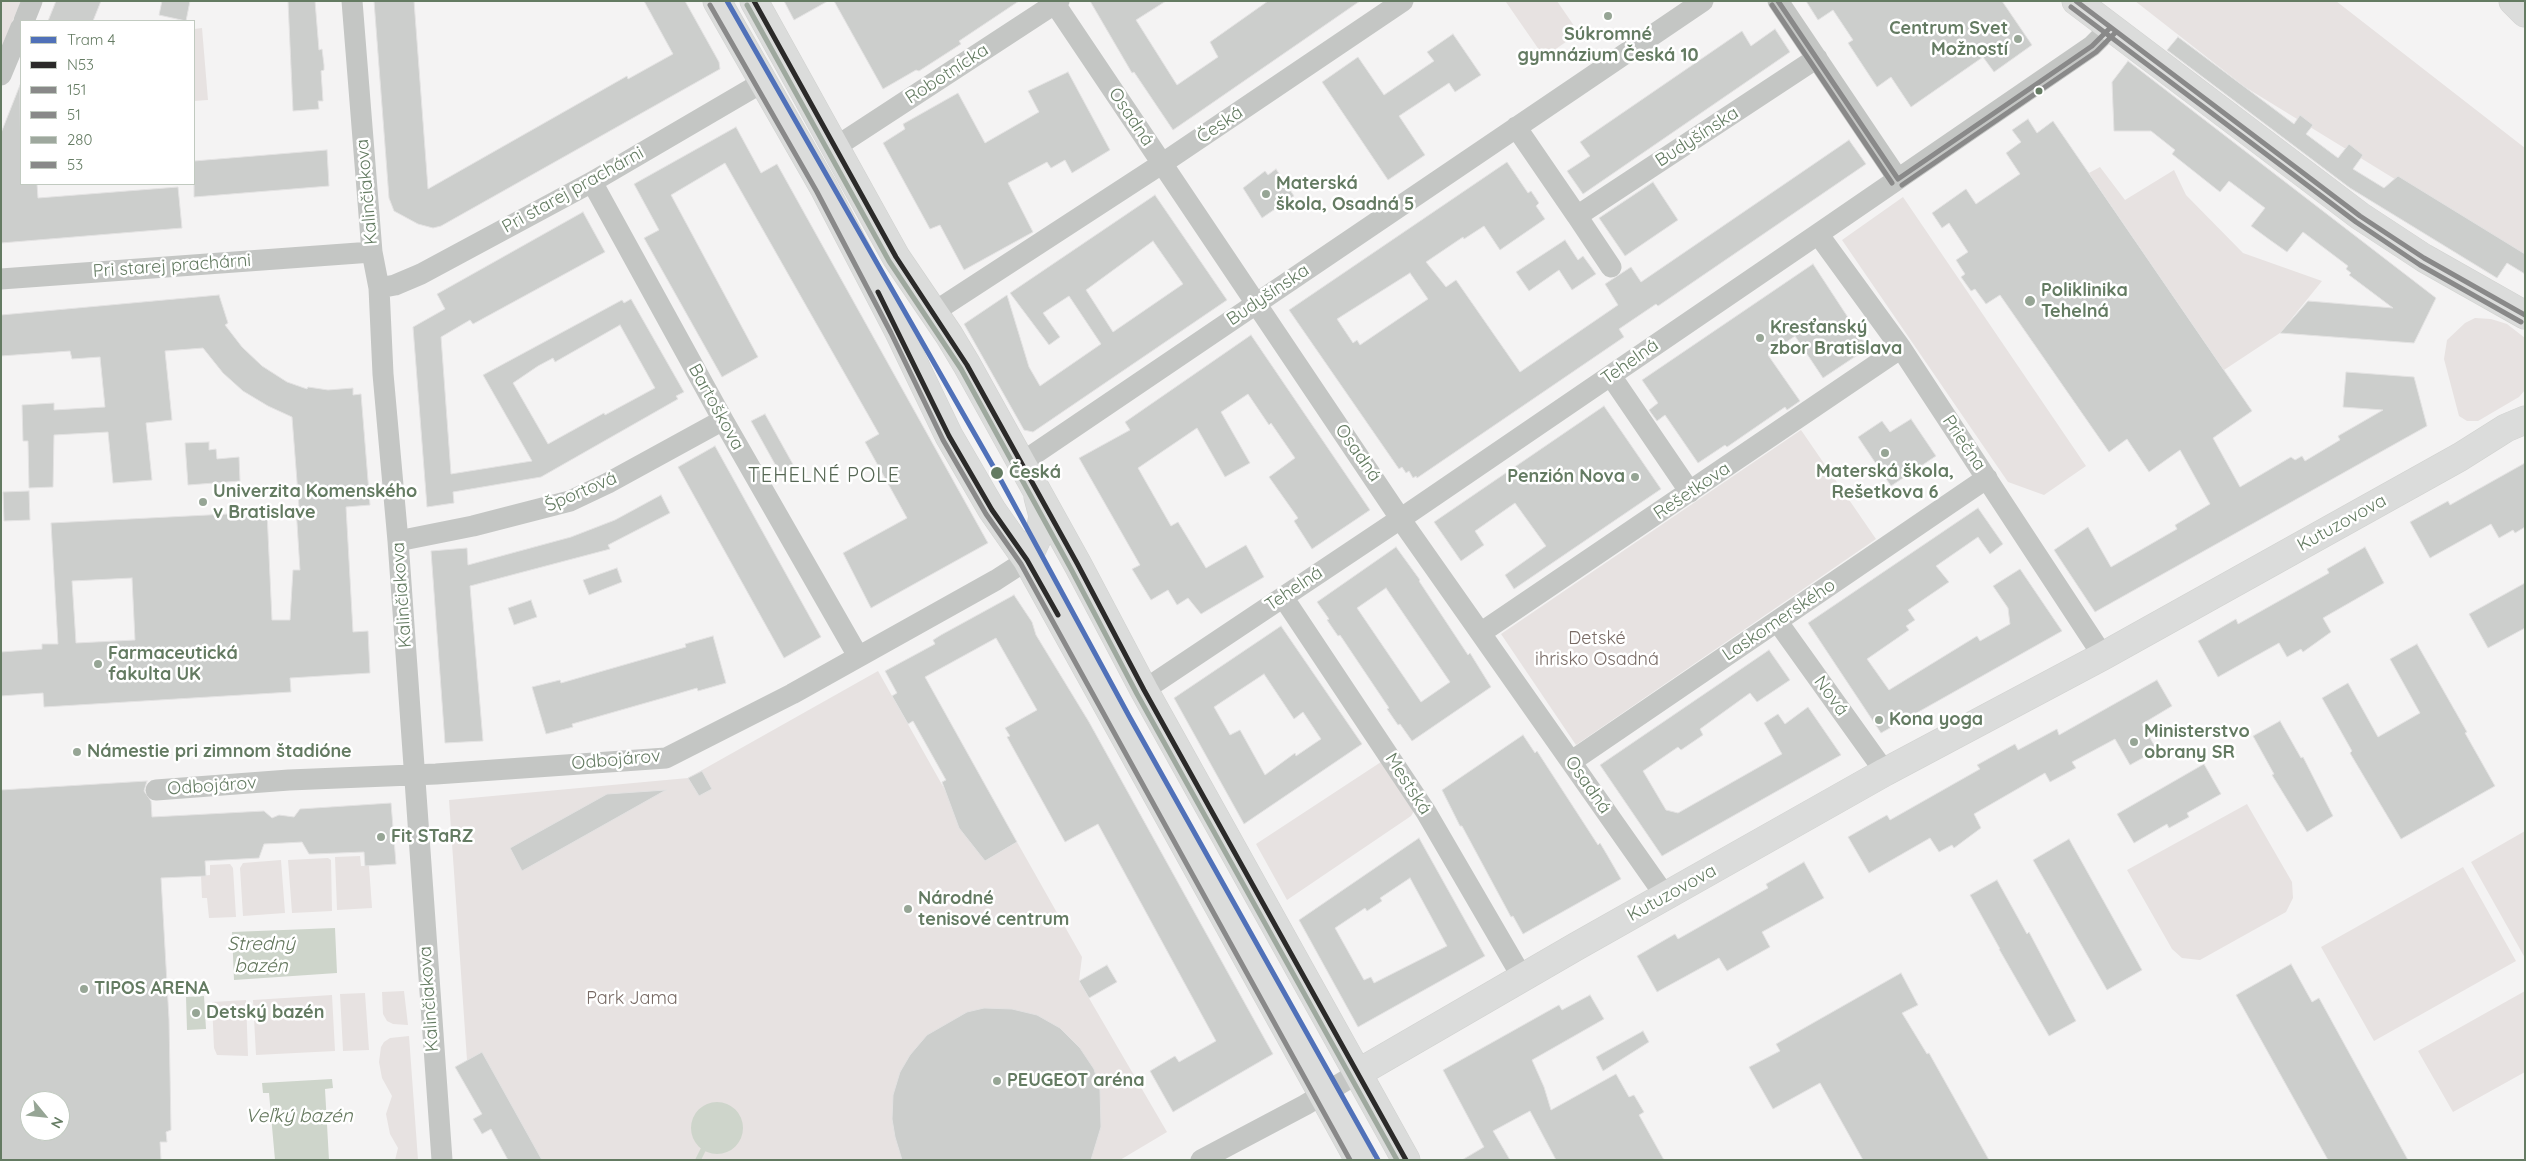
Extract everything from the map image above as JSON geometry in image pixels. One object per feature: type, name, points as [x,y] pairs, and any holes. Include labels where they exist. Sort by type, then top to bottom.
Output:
[{"type":"main road","points":[[717,1],[824,188],[898,330],[954,444],[992,510],[1027,560],[1359,1160]]},
{"type":"main road","points":[[754,1],[896,257],[954,343],[1078,565],[1144,690],[1406,1160]]},
{"type":"main road","points":[[2076,1],[2360,216],[2424,258],[2525,315]]},
{"type":"main road","points":[[2513,1],[2525,13]]},
{"type":"main road","name":"Kutuzovova","points":[[1358,1073],[1885,772],[2103,656],[2460,457],[2518,420]]},
{"type":"main road","points":[[1027,560],[1040,532],[1043,516],[1034,486]]},
{"type":"main road","points":[[1027,560],[1043,556],[1078,565]]},
{"type":"street","points":[[24,20],[32,1]]},
{"type":"street","name":"Kalinčiakova","points":[[352,1],[372,252],[379,288],[383,374],[398,541],[442,1160]]},
{"type":"street","name":"Česká","points":[[934,312],[1161,164],[1403,1]]},
{"type":"street","name":"Budyšínska","points":[[1020,463],[1703,1]]},
{"type":"street","points":[[1778,1],[1898,179]]},
{"type":"street","name":"Robotnícka","points":[[834,148],[1057,3]]},
{"type":"street","name":"Osadná","points":[[1057,3],[1161,164],[1255,304],[1666,897]]},
{"type":"street","name":"Tehelná","points":[[1144,690],[1611,376],[2092,46],[2110,28]]},
{"type":"street","points":[[1,75],[20,29]]},
{"type":"street","name":"Budyšínska","points":[[1577,216],[1817,58]]},
{"type":"street","name":"Pri starej prachárni","points":[[379,288],[396,285],[421,274],[592,182],[763,82]]},
{"type":"street","points":[[1516,127],[1611,267]]},
{"type":"street","name":"Bartoškova","points":[[592,182],[723,420],[858,656]]},
{"type":"street","name":"Priečna","points":[[1818,234],[1901,348],[1987,478],[2018,530],[2103,656]]},
{"type":"street","name":"Pri starej prachárni","points":[[1,278],[372,252]]},
{"type":"street","name":"Rešetkova","points":[[1482,632],[1901,348]]},
{"type":"street","points":[[1611,376],[1690,492]]},
{"type":"street","name":"Športová","points":[[398,541],[478,525],[570,501],[608,483],[723,420]]},
{"type":"street","name":"Laskomerského","points":[[1572,762],[1987,478]]},
{"type":"street","name":"Odbojárov","points":[[156,790],[289,780],[666,758],[792,694],[996,580],[1027,560]]},
{"type":"street","name":"Mestská","points":[[1283,597],[1426,812],[1522,978]]},
{"type":"street","name":"Nová","points":[[1777,621],[1885,772]]},
{"type":"street","name":"Kutuzovova","points":[[1201,1160],[1358,1073]]},
{"type":"green space","points":[[1,1],[21,1],[1,48]]},
{"type":"green space","points":[[1507,1],[1557,1],[1579,33],[1544,57]]},
{"type":"green space","points":[[2135,1],[2336,1],[2525,148],[2525,259],[2245,87]]},
{"type":"green space","points":[[202,28],[208,100],[195,101],[195,29]]},
{"type":"green space","points":[[2100,167],[2125,200],[2174,170],[2186,195],[2243,253],[2322,281],[2280,333],[2224,370],[2089,173]]},
{"type":"green space","points":[[1903,197],[2086,466],[2044,495],[2008,482],[1842,240]]},
{"type":"green space","points":[[2475,318],[2491,319],[2507,324],[2525,338],[2525,390],[2519,397],[2478,421],[2467,421],[2459,416],[2444,359],[2447,340],[2465,323]]},
{"type":"green space","name":"Detské ihrisko Osadná","points":[[1801,430],[1876,539],[1576,745],[1501,634]]},
{"type":"green space","name":"Park Jama","points":[[878,671],[985,861],[1017,842],[1082,957],[1079,981],[1167,1132],[1120,1160],[542,1160],[467,1060],[449,800],[688,778]]},
{"type":"green space","points":[[1381,762],[1414,811],[1411,816],[1287,900],[1256,844]]},
{"type":"green space","points":[[2247,804],[2292,882],[2293,898],[2286,912],[2200,960],[2182,958],[2172,949],[2127,870]]},
{"type":"green space","points":[[2525,831],[2525,958],[2471,862]]},
{"type":"green space","points":[[360,856],[361,866],[369,866],[372,908],[337,910],[335,857]]},
{"type":"green space","points":[[328,858],[331,860],[332,911],[292,913],[288,860]]},
{"type":"green space","points":[[281,860],[285,913],[243,916],[240,868],[243,863]]},
{"type":"green space","points":[[230,864],[233,868],[236,917],[209,918],[207,898],[202,898],[201,876],[210,875],[210,865]]},
{"type":"green space","points":[[2463,867],[2516,961],[2374,1041],[2321,947]]},
{"type":"green space","points":[[404,991],[408,1025],[393,1024],[387,1021],[383,1014],[382,992]]},
{"type":"green space","points":[[2525,991],[2525,1072],[2453,1112],[2418,1051]]},
{"type":"green space","points":[[365,993],[369,1050],[343,1051],[340,994]]},
{"type":"green space","points":[[332,995],[335,1051],[256,1055],[253,1000]]},
{"type":"green space","points":[[246,1000],[248,1056],[217,1055],[214,1048],[212,1002]]},
{"type":"green space","points":[[409,1036],[418,1160],[395,1160],[398,1148],[390,1134],[386,1114],[392,1096],[382,1078],[379,1062],[381,1047],[384,1042],[390,1038]]},
{"type":"water","name":"Stredný bazén","points":[[335,928],[337,973],[234,980],[232,932]]},
{"type":"water","name":"Detský bazén","points":[[204,996],[206,1029],[187,1030],[186,997]]},
{"type":"water","name":"Veľký bazén","points":[[332,1079],[333,1088],[325,1089],[329,1160],[275,1160],[269,1093],[263,1093],[262,1083]]},
{"type":"water","points":[[712,1102],[722,1102],[736,1109],[743,1123],[743,1133],[736,1147],[722,1154],[712,1154],[702,1150],[695,1143],[691,1133],[691,1123],[695,1113],[702,1106]]},
{"type":"building","points":[[56,1],[101,1],[93,20],[48,20]]},
{"type":"building","points":[[162,1],[190,1],[186,20],[159,15]]},
{"type":"building","points":[[288,1],[315,1],[319,50],[322,49],[324,65],[324,70],[321,71],[323,101],[318,101],[319,109],[293,111]]},
{"type":"building","points":[[374,1],[414,1],[428,189],[627,76],[628,79],[673,54],[644,1],[685,1],[719,62],[720,69],[441,226],[433,228],[418,224],[394,211],[389,198]]},
{"type":"building","points":[[784,1],[828,1],[794,20]]},
{"type":"building","points":[[834,1],[1019,1],[959,41],[961,44],[919,71],[916,70],[883,89]]},
{"type":"building","points":[[1090,1],[1166,1],[1136,20],[1177,85],[1218,57],[1210,42],[1268,1],[1360,1],[1173,130],[1134,72],[1132,73]]},
{"type":"building","points":[[1806,1],[2002,1],[2032,45],[1994,72],[1983,57],[1911,107],[1891,77],[1877,87],[1848,43],[1853,40],[1833,10],[1818,20]]},
{"type":"building","points":[[1775,29],[1790,52],[1583,194],[1567,171],[1590,156],[1580,142],[1742,31],[1751,46]]},
{"type":"building","points":[[1453,34],[1481,75],[1455,92],[1449,83],[1399,116],[1425,155],[1388,180],[1322,82],[1358,57],[1384,95],[1434,61],[1427,52]]},
{"type":"building","points":[[2178,37],[2294,124],[2300,115],[2313,125],[2306,134],[2338,158],[2349,144],[2363,155],[2353,169],[2384,188],[2398,176],[2525,254],[2525,274],[2507,263],[2497,278],[2350,188],[2167,50]]},
{"type":"building","points":[[2128,61],[2436,298],[2414,343],[2280,333],[2308,301],[2393,308],[2349,275],[2351,273],[2346,269],[2348,266],[2303,232],[2287,252],[2270,240],[2251,226],[2265,208],[2229,181],[2220,192],[2172,154],[2175,150],[2151,131],[2114,131],[2112,82]]},
{"type":"building","points":[[1068,72],[1110,150],[1072,173],[1065,160],[1051,168],[1047,162],[1008,183],[1033,232],[964,270],[940,225],[930,229],[883,143],[905,129],[903,124],[958,93],[985,143],[1039,112],[1028,91]]},
{"type":"building","points":[[20,85],[20,185],[37,185],[38,198],[178,187],[182,228],[1,243],[1,133]]},
{"type":"building","points":[[2028,119],[2037,133],[2053,121],[2252,411],[2213,438],[2240,487],[2291,457],[2295,460],[2302,456],[2305,461],[2340,440],[2338,436],[2383,410],[2343,407],[2346,372],[2414,377],[2427,426],[2095,612],[2054,550],[2088,527],[2111,567],[2177,529],[2175,525],[2210,504],[2180,450],[2149,472],[2127,439],[2109,452],[2000,295],[1986,304],[1975,289],[1971,291],[1961,277],[1965,274],[1956,260],[1968,252],[1949,223],[1942,228],[1932,213],[1966,189],[1976,204],[2020,174],[2006,153],[2021,142],[2012,130]]},
{"type":"building","points":[[736,127],[761,173],[777,164],[988,543],[871,608],[843,553],[907,518],[865,442],[879,434],[725,163],[671,195],[758,357],[722,377],[644,238],[659,230],[634,184]]},
{"type":"building","points":[[1849,140],[1866,164],[1658,306],[1656,304],[1619,329],[1624,337],[1417,478],[1416,476],[1413,478],[1409,471],[1406,473],[1402,467],[1399,469],[1289,310],[1507,162],[1528,193],[1531,191],[1539,203],[1536,206],[1545,219],[1500,250],[1484,226],[1464,239],[1463,237],[1426,262],[1446,287],[1456,280],[1520,372],[1618,305],[1605,284],[1631,267],[1641,282]],"holes":[[[1410,273],[1428,299],[1360,345],[1357,340],[1353,343],[1337,319]]]},
{"type":"building","points":[[327,150],[329,186],[194,197],[195,161]]},
{"type":"building","points":[[1276,169],[1294,196],[1262,218],[1243,188],[1265,171],[1268,175]]},
{"type":"building","points":[[1653,182],[1678,220],[1625,256],[1599,218]]},
{"type":"building","points":[[1155,195],[1227,300],[1033,432],[1024,430],[964,324],[1007,295],[1029,367],[1040,386],[1101,344],[1069,296],[1043,313],[1060,337],[1049,345],[1010,293]],"holes":[[[1153,241],[1183,284],[1113,332],[1086,290]]]},
{"type":"building","points":[[583,212],[605,252],[473,324],[470,320],[441,337],[451,474],[532,461],[483,375],[622,300],[624,303],[631,299],[684,392],[676,396],[678,399],[541,477],[453,492],[454,503],[427,507],[413,327],[445,309],[437,294]],"holes":[[[620,325],[655,388],[548,444],[513,383],[538,366],[553,358],[555,362]]]},
{"type":"building","points":[[1565,240],[1578,260],[1583,256],[1596,274],[1572,290],[1559,270],[1529,291],[1516,272]]},
{"type":"building","points":[[1813,264],[1868,348],[1823,378],[1795,336],[1768,355],[1800,401],[1787,410],[1785,407],[1727,447],[1725,445],[1698,463],[1665,415],[1657,421],[1649,410],[1658,403],[1642,380]]},
{"type":"building","points":[[219,295],[228,323],[225,325],[242,347],[262,366],[287,382],[307,389],[308,387],[328,390],[353,388],[353,395],[361,394],[370,505],[346,507],[353,632],[368,631],[370,673],[290,678],[291,692],[44,707],[43,693],[1,696],[1,652],[42,649],[42,644],[58,644],[51,523],[267,512],[272,620],[290,620],[293,570],[300,570],[296,507],[299,507],[292,417],[268,406],[243,391],[223,373],[203,348],[165,351],[172,420],[146,423],[152,480],[113,483],[108,432],[54,435],[53,487],[29,488],[28,441],[23,441],[22,405],[54,403],[54,410],[105,407],[100,357],[72,359],[70,351],[1,356],[1,315]],"holes":[[[132,578],[135,640],[76,643],[72,581]]]},
{"type":"building","points":[[1251,335],[1370,510],[1312,549],[1294,521],[1298,518],[1269,477],[1295,458],[1248,394],[1221,412],[1250,463],[1225,477],[1197,428],[1138,468],[1171,526],[1178,522],[1206,568],[1246,545],[1264,577],[1201,614],[1188,598],[1177,605],[1168,590],[1151,600],[1132,569],[1140,565],[1079,458],[1130,430],[1125,422]]},
{"type":"building","points":[[1604,406],[1661,489],[1514,589],[1505,575],[1546,546],[1515,503],[1475,531],[1484,545],[1461,561],[1434,522]]},
{"type":"building","points":[[765,414],[795,468],[781,475],[751,421]]},
{"type":"building","points":[[1911,419],[1936,456],[1891,486],[1858,437],[1882,421],[1890,432]]},
{"type":"building","points":[[209,442],[209,450],[216,449],[217,459],[239,457],[240,481],[188,485],[185,443]]},
{"type":"building","points":[[715,446],[821,637],[784,658],[678,467]]},
{"type":"building","points":[[2525,463],[2525,527],[2515,533],[2513,530],[2499,538],[2491,524],[2430,558],[2410,522],[2448,501],[2450,505]]},
{"type":"building","points":[[29,491],[30,520],[4,521],[3,492]]},
{"type":"building","points":[[661,495],[670,513],[608,545],[610,549],[470,586],[483,741],[445,743],[431,551],[467,548],[468,565],[571,537],[615,520]]},
{"type":"building","points":[[1978,508],[2003,544],[1990,554],[1978,537],[1936,566],[1949,582],[1908,610],[1915,620],[1906,626],[1909,630],[1867,659],[1889,690],[1977,636],[1980,641],[2010,624],[2008,608],[1993,586],[2020,569],[2062,631],[1881,733],[1808,623]]},
{"type":"building","points":[[1396,547],[1420,580],[1468,655],[1470,653],[1491,687],[1412,741],[1387,709],[1389,708],[1340,635],[1338,636],[1327,620],[1329,619],[1317,602]],"holes":[[[1386,588],[1450,682],[1421,702],[1357,608]]]},
{"type":"building","points":[[2365,547],[2384,583],[2323,618],[2331,632],[2303,652],[2301,649],[2287,657],[2279,643],[2218,677],[2198,641],[2236,619],[2238,624],[2329,573],[2327,569]]},
{"type":"building","points":[[617,568],[622,582],[589,595],[583,580]]},
{"type":"building","points":[[2525,583],[2525,628],[2488,648],[2469,614]]},
{"type":"building","points":[[1014,595],[1032,622],[1036,635],[1089,722],[1273,1054],[1173,1112],[1150,1071],[1175,1056],[1179,1062],[1216,1041],[1098,824],[1065,842],[1007,737],[1010,736],[1005,728],[1037,710],[996,638],[925,677],[1017,842],[985,861],[959,828],[942,782],[946,780],[913,721],[908,724],[892,696],[897,693],[885,671],[935,644],[933,640],[941,635]]},
{"type":"building","points":[[531,600],[537,617],[514,625],[508,608]]},
{"type":"building","points":[[1281,626],[1362,744],[1244,824],[1174,698]],"holes":[[[1264,674],[1294,719],[1303,712],[1321,739],[1296,756],[1295,753],[1265,775],[1240,730],[1230,735],[1214,707]]]},
{"type":"building","points":[[713,636],[726,683],[698,691],[697,688],[572,724],[573,727],[546,734],[532,687],[560,680],[561,683],[686,647],[685,644]]},
{"type":"building","points":[[2417,644],[2495,786],[2401,839],[2350,753],[2352,751],[2322,698],[2348,683],[2378,737],[2420,713],[2390,659]]},
{"type":"building","points":[[1769,650],[1790,680],[1757,702],[1750,693],[1700,729],[1703,735],[1681,750],[1678,747],[1643,771],[1666,810],[1678,813],[1782,754],[1764,723],[1778,714],[1785,724],[1808,707],[1841,755],[1662,856],[1600,765]]},
{"type":"building","points":[[2157,680],[2172,706],[2142,724],[2157,750],[2130,765],[2115,739],[2072,762],[2076,768],[2050,782],[2045,773],[1974,814],[1981,828],[1954,848],[1952,845],[1939,852],[1930,838],[1869,873],[1848,837],[1887,815],[1890,820],[1980,769],[1977,765],[2015,744],[2018,750],[2057,729],[2059,735]]},
{"type":"building","points":[[2280,721],[2301,758],[2303,757],[2333,816],[2307,832],[2272,775],[2274,774],[2253,736]]},
{"type":"building","points":[[1523,735],[1535,753],[1537,751],[1598,845],[1600,843],[1621,879],[1523,934],[1513,916],[1511,917],[1442,790]]},
{"type":"building","points":[[2204,764],[2221,794],[2187,813],[2189,817],[2169,828],[2167,824],[2134,843],[2117,814]]},
{"type":"building","points":[[702,771],[712,789],[699,796],[688,778]]},
{"type":"building","name":"TIPOS ARENA","points":[[147,781],[144,791],[151,801],[152,817],[264,811],[272,818],[279,815],[294,817],[300,809],[391,803],[396,864],[365,866],[364,852],[309,854],[302,842],[264,844],[259,858],[205,861],[206,876],[161,878],[169,1019],[171,1130],[166,1132],[167,1142],[160,1142],[161,1160],[1,1160],[1,790]]},
{"type":"building","points":[[666,790],[522,871],[510,848],[607,794]]},
{"type":"building","points":[[1419,838],[1485,956],[1358,1027],[1299,920]],"holes":[[[1410,878],[1447,946],[1374,983],[1371,977],[1364,980],[1335,928],[1365,908],[1367,911],[1382,901],[1380,898]]]},
{"type":"building","points":[[2069,839],[2142,970],[2107,990],[2033,860]]},
{"type":"building","points":[[1804,862],[1824,898],[1762,932],[1770,947],[1727,971],[1719,958],[1657,992],[1637,956],[1675,934],[1678,939],[1768,888],[1766,884]]},
{"type":"building","points":[[1997,880],[2027,934],[2029,932],[2076,1021],[2049,1036],[1970,895]]},
{"type":"building","points":[[2291,964],[2312,1002],[2319,998],[2408,1160],[2328,1160],[2236,995]]},
{"type":"building","points":[[1107,965],[1117,982],[1089,998],[1079,981]]},
{"type":"building","points":[[1901,973],[1918,1005],[1902,1013],[1927,1054],[1929,1053],[1989,1160],[1863,1160],[1820,1083],[1773,1109],[1749,1067],[1780,1051],[1776,1044]]},
{"type":"building","points":[[1590,995],[1604,1019],[1532,1060],[1544,1087],[1551,1110],[1616,1074],[1629,1097],[1634,1095],[1644,1112],[1639,1115],[1664,1160],[1556,1160],[1530,1111],[1493,1131],[1510,1160],[1462,1160],[1484,1147],[1443,1070],[1559,1005],[1562,1010]]},
{"type":"building","name":"PEUGEOT aréna","points":[[984,1008],[1012,1009],[1037,1015],[1060,1028],[1080,1048],[1094,1069],[1100,1090],[1101,1127],[1091,1160],[902,1160],[892,1119],[893,1095],[900,1072],[910,1055],[927,1035],[967,1012]]},
{"type":"building","points":[[1643,1031],[1649,1042],[1603,1071],[1596,1057]]},
{"type":"building","points":[[482,1052],[542,1160],[508,1160],[491,1129],[482,1134],[473,1119],[482,1114],[455,1067]]},
{"type":"waterway","points":[[698,1160],[703,1150]]},
{"type":"tram line","name":"4","points":[[727,1],[997,473],[1129,716],[1378,1160]]},
{"type":"transit line","name":"N53","points":[[754,1],[896,257],[967,365],[1078,565],[1144,690],[1406,1160]]},
{"type":"transit line","name":"151","points":[[1778,1],[1898,179]]},
{"type":"transit line","name":"151","points":[[2076,1],[2360,216],[2424,258],[2525,315]]},
{"type":"transit line","name":"53","points":[[710,5],[817,192],[891,333],[943,440],[986,514],[1021,564],[1350,1160]]},
{"type":"transit line","name":"280","points":[[747,5],[889,261],[961,369],[1137,694],[1397,1160]]},
{"type":"transit line","name":"51","points":[[1772,5],[1892,183]]},
{"type":"transit line","name":"51","points":[[2071,7],[2356,222],[2420,265],[2521,322]]},
{"type":"transit line","name":"151","points":[[1898,179],[2092,46],[2110,28]]},
{"type":"transit line","name":"51","points":[[1902,185],[2096,52],[2115,33]]},
{"type":"transit line","name":"N53","points":[[878,292],[949,436],[992,510],[1027,560],[1058,615]]},
{"type":"place","name":"Súkromné gymnázium Česká 10","points":[[1608,16]]},
{"type":"place","name":"Centrum Svet Možností","points":[[2018,39]]},
{"type":"place","name":"Materská škola, Osadná 5","points":[[1266,194]]},
{"type":"place","name":"Poliklinika Tehelná","points":[[2030,301]]},
{"type":"place","name":"Kresťanský zbor Bratislava","points":[[1760,338]]},
{"type":"place","name":"Materská škola, Rešetkova 6","points":[[1885,453]]},
{"type":"place","name":"Česká","points":[[997,473]]},
{"type":"place","name":"Penzión Nova","points":[[1635,477]]},
{"type":"place","name":"Univerzita Komenského v Bratislave","points":[[203,502]]},
{"type":"place","name":"Farmaceutická fakulta UK","points":[[98,664]]},
{"type":"place","name":"Kona yoga","points":[[1879,720]]},
{"type":"place","name":"Ministerstvo obrany SR","points":[[2134,742]]},
{"type":"place","name":"Námestie pri zimnom štadióne","points":[[77,752]]},
{"type":"place","name":"Fit STaRZ","points":[[381,837]]},
{"type":"place","name":"Národné tenisové centrum","points":[[908,909]]},
{"type":"place","name":"TIPOS ARENA","points":[[84,989]]},
{"type":"place","name":"Detský bazén","points":[[196,1013]]},
{"type":"place","name":"PEUGEOT aréna","points":[[997,1081]]},
{"type":"district","name":"TEHELNÉ POLE","points":[[824,476]]}]
